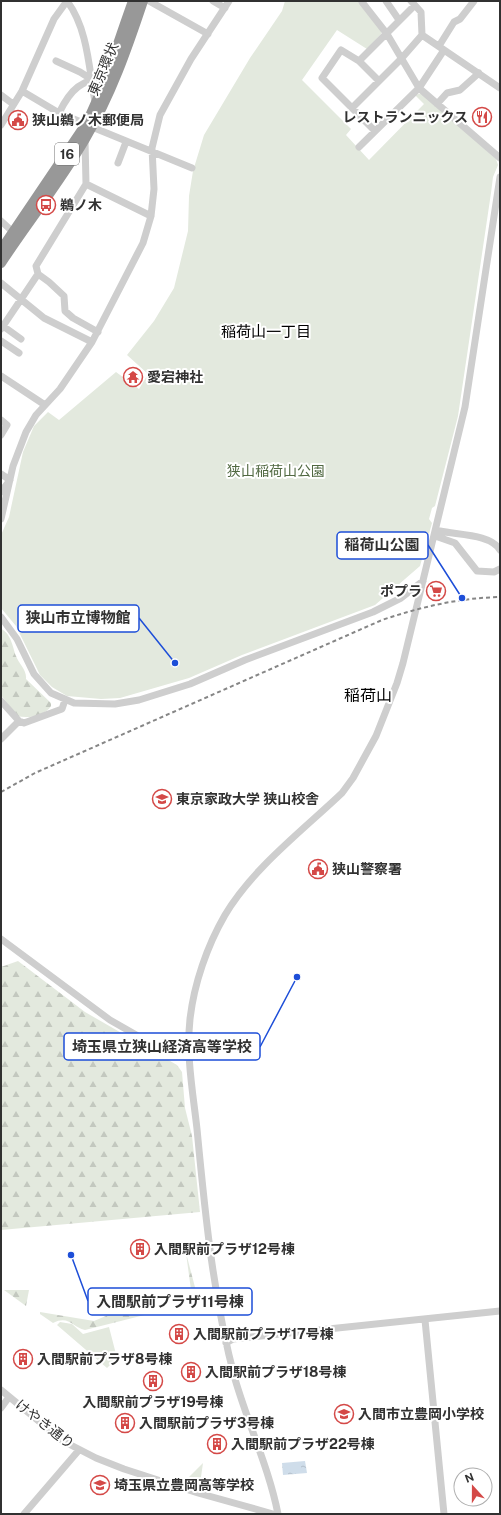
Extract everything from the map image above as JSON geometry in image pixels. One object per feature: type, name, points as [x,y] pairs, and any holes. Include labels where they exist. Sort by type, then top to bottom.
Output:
[{"type":"highway","name":"東京環状","points":[[1,263],[85,140],[96,104],[133,1]]},
{"type":"highway","name":"東京環状","points":[[1,250],[89,125],[124,60],[143,1]]},
{"type":"street","points":[[1,125],[22,91],[54,19],[67,1],[77,16],[89,60],[96,104]]},
{"type":"street","points":[[149,1],[208,34]]},
{"type":"street","points":[[1,519],[10,480],[26,432],[36,415],[60,389],[92,342],[143,244],[152,216],[154,189],[152,152],[156,125],[165,102],[227,4],[213,1]]},
{"type":"street","points":[[386,1],[400,20]]},
{"type":"street","points":[[359,147],[419,88],[442,48],[454,22],[460,19],[474,1]]},
{"type":"street","points":[[362,2],[387,34],[419,88],[500,158]]},
{"type":"street","points":[[352,108],[401,59],[422,35],[421,12],[412,3],[400,20],[359,61]]},
{"type":"street","points":[[422,35],[500,88]]},
{"type":"street","points":[[375,131],[322,78],[341,50],[359,61],[379,81]]},
{"type":"street","points":[[56,61],[91,79]]},
{"type":"street","points":[[59,113],[66,97],[73,89],[91,79],[108,73]]},
{"type":"street","points":[[437,104],[447,94],[463,88],[479,73]]},
{"type":"street","points":[[22,91],[59,113],[192,168]]},
{"type":"street","points":[[1,95],[13,104]]},
{"type":"street","points":[[85,140],[86,184],[36,266],[38,274],[64,296],[65,311],[73,318],[98,332]]},
{"type":"street","points":[[118,164],[126,142]]},
{"type":"street","points":[[278,1514],[272,1488],[239,1393],[226,1343],[210,1256],[190,1058],[189,1031],[195,992],[205,959],[224,916],[254,877],[342,793],[353,778],[376,736],[397,683],[435,533],[468,391],[500,177]]},
{"type":"street","points":[[86,184],[152,216]]},
{"type":"street","points":[[1,221],[13,232]]},
{"type":"street","points":[[21,339],[2,327],[38,274]]},
{"type":"street","points":[[1,283],[44,318],[92,342]]},
{"type":"street","points":[[1,341],[19,353]]},
{"type":"street","points":[[1,376],[45,405]]},
{"type":"street","points":[[1,420],[7,425],[1,435]]},
{"type":"street","points":[[1,474],[10,480]]},
{"type":"street","points":[[1,492],[10,480]]},
{"type":"street","points":[[435,533],[440,531],[484,538],[492,541],[500,550]]},
{"type":"street","points":[[435,533],[438,537],[455,543],[477,571],[494,572],[500,568]]},
{"type":"street","points":[[1,617],[17,640],[34,674],[52,693],[74,703],[115,704],[139,700],[171,690],[245,660],[373,612],[401,598],[423,581]]},
{"type":"street","points":[[1,701],[19,721],[28,722],[62,709],[65,700]]},
{"type":"street","points":[[1,738],[19,721]]},
{"type":"street","points":[[1,939],[110,1020],[166,1052],[190,1058]]},
{"type":"street","points":[[226,1343],[234,1339],[500,1312]]},
{"type":"street","points":[[425,1320],[444,1514]]},
{"type":"street","name":"けやき通り","points":[[1,1390],[56,1436],[79,1450],[124,1469],[273,1514]]},
{"type":"street","points":[[1,1408],[9,1397]]},
{"type":"street","points":[[24,1514],[79,1450]]},
{"type":"green space","name":"狭山稲荷山公園","points":[[285,1],[358,1],[382,30],[381,34],[367,49],[337,30],[302,80],[351,129],[346,135],[369,160],[424,104],[415,95],[422,93],[496,159],[498,165],[493,177],[458,416],[435,506],[432,508],[429,519],[432,523],[420,566],[375,605],[242,655],[189,678],[120,698],[101,699],[67,696],[52,687],[40,675],[16,626],[1,608],[1,535],[9,517],[23,452],[34,426],[48,412],[59,420],[116,372],[139,389],[148,374],[127,355],[154,321],[174,288],[188,231],[189,196],[193,171],[204,135],[250,58],[282,11]]},
{"type":"green space","points":[[1,629],[7,634],[13,645],[17,659],[24,670],[26,679],[51,703],[51,706],[41,714],[31,717],[17,716],[1,695]]},
{"type":"green space","points":[[18,961],[85,1012],[177,1065],[182,1072],[185,1108],[192,1136],[200,1212],[1,1230],[1,967]]},
{"type":"green space","points":[[186,1253],[196,1291],[208,1299],[85,1330],[63,1320],[53,1323],[40,1314],[40,1312],[94,1321],[120,1310],[125,1312],[186,1297],[192,1297]]},
{"type":"green space","points":[[4,1290],[29,1290],[26,1306]]},
{"type":"green space","points":[[60,1322],[72,1324],[83,1334],[109,1327],[117,1358],[107,1368],[57,1325]]},
{"type":"green space","points":[[203,1463],[200,1484],[187,1479]]},
{"type":"water","points":[[305,1461],[307,1473],[283,1475],[282,1463]]},
{"type":"railway","points":[[1,792],[35,773],[382,620],[411,611],[454,601],[500,597]]},
{"type":"place","name":"レストランニックス","points":[[482,117]]},
{"type":"place","name":"狭山鵜ノ木郵便局","points":[[18,120]]},
{"type":"place","name":"鵜ノ木","points":[[46,205]]},
{"type":"place","name":"愛宕神社","points":[[133,377]]},
{"type":"place","name":"ポプラ","points":[[436,591]]},
{"type":"place","name":"稲荷山公園","points":[[462,598]]},
{"type":"place","name":"狭山市立博物館","points":[[175,663]]},
{"type":"place","name":"東京家政大学 狭山校舎","points":[[162,799]]},
{"type":"place","name":"狭山警察署","points":[[318,869]]},
{"type":"place","name":"埼玉県立狭山経済高等学校","points":[[297,977]]},
{"type":"place","name":"入間駅前プラザ12号棟","points":[[140,1249]]},
{"type":"place","name":"入間駅前プラザ11号棟","points":[[71,1255]]},
{"type":"place","name":"入間駅前プラザ17号棟","points":[[179,1334]]},
{"type":"place","name":"入間駅前プラザ8号棟","points":[[23,1359]]},
{"type":"place","name":"入間駅前プラザ18号棟","points":[[191,1372]]},
{"type":"place","name":"入間駅前プラザ19号棟","points":[[153,1381]]},
{"type":"place","name":"入間市立豊岡小学校","points":[[344,1414]]},
{"type":"place","name":"入間駅前プラザ3号棟","points":[[125,1423]]},
{"type":"place","name":"入間駅前プラザ22号棟","points":[[217,1444]]},
{"type":"place","name":"埼玉県立豊岡高等学校","points":[[100,1485]]},
{"type":"district","name":"稲荷山一丁目","points":[[266,331]]},
{"type":"district","name":"稲荷山","points":[[368,695]]}]
